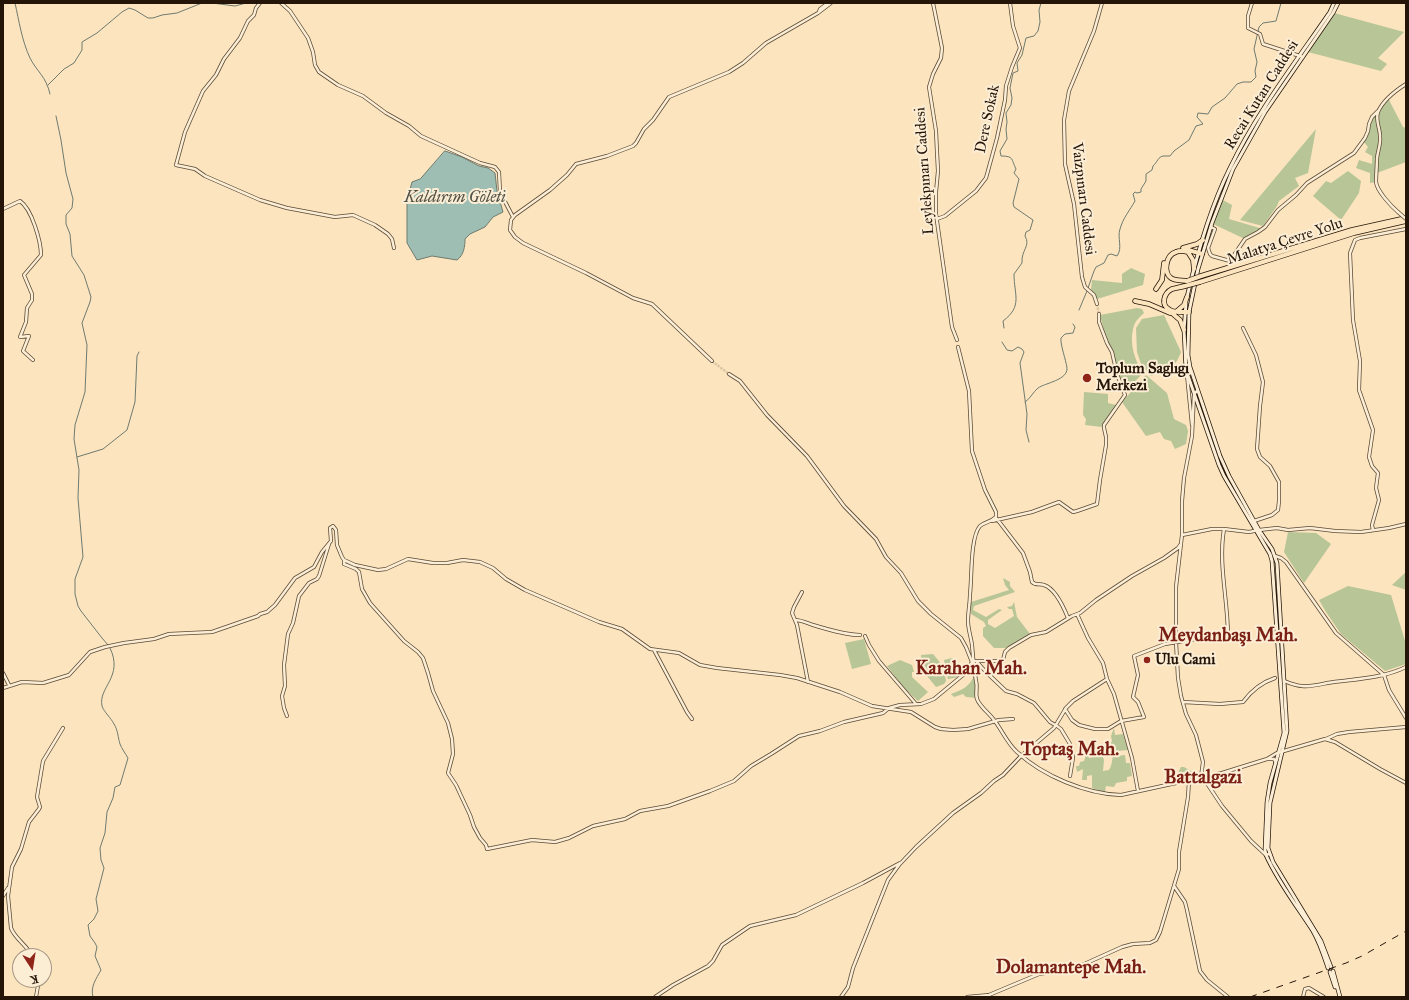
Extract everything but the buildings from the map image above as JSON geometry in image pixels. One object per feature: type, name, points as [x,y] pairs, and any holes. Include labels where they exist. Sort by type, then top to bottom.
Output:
[{"type":"highway","name":"Malatya Çevre Yolu","points":[[1188,252],[1179,251],[1170,256],[1166,264],[1166,269],[1170,278],[1175,280],[1187,280],[1352,230],[1406,219]]},
{"type":"highway","name":"Malatya Çevre Yolu","points":[[1174,313],[1167,308],[1164,300],[1166,294],[1173,289],[1200,282],[1354,233],[1406,219]]},
{"type":"highway","points":[[1156,289],[1162,280],[1165,260],[1169,254],[1174,250],[1191,247],[1203,240]]},
{"type":"highway","points":[[1183,248],[1200,255]]},
{"type":"highway","points":[[1188,252],[1200,255]]},
{"type":"highway","points":[[1188,252],[1193,260],[1194,268]]},
{"type":"highway","points":[[1174,313],[1184,305],[1187,297]]},
{"type":"highway","points":[[1135,301],[1174,313],[1187,313]]},
{"type":"highway","points":[[1174,313],[1180,320],[1184,330]]},
{"type":"main road","name":"Recai Kutan Caddesi","points":[[1268,855],[1270,803],[1287,731],[1279,678],[1277,563],[1275,556],[1257,531],[1254,521],[1225,468],[1197,390],[1188,355],[1187,297],[1194,268],[1233,170],[1265,112],[1334,3]]},
{"type":"main road","name":"Recai Kutan Caddesi","points":[[1268,855],[1265,850],[1267,802],[1275,761],[1284,733],[1272,561],[1270,554],[1219,465],[1186,370],[1184,360],[1184,330],[1203,240],[1213,209],[1230,168],[1262,110],[1338,3]]},
{"type":"main road","points":[[1268,855],[1320,941],[1340,997]]},
{"type":"street","points":[[260,3],[256,8],[254,15],[248,21],[240,38],[228,54],[216,75],[203,91],[187,128],[176,165],[196,169],[205,176],[260,200],[287,208],[335,217],[353,215],[375,225],[388,234],[392,239],[394,248]]},
{"type":"street","points":[[281,3],[290,11],[308,38],[313,52],[315,66],[319,72],[338,85],[363,96],[386,113],[406,124],[421,136],[495,168],[499,173],[500,192],[513,217]]},
{"type":"street","points":[[818,12],[828,3]]},
{"type":"street","points":[[712,361],[652,304],[633,298],[586,273],[527,246],[513,236],[509,227],[513,217],[562,180],[576,164],[607,156],[633,146],[644,129],[653,120],[669,97],[728,72],[744,63],[766,43],[831,3]]},
{"type":"street","name":"Leylekpınarı Caddesi","points":[[933,3],[942,48],[941,58],[933,74],[930,87],[937,138],[937,219],[952,327],[956,340]]},
{"type":"street","name":"Dere Sokak","points":[[937,219],[945,216],[976,191],[988,173],[1005,100],[1006,86],[1020,48],[1013,26],[1010,3]]},
{"type":"street","name":"Vaizpınarı Caddesi","points":[[1097,304],[1094,295],[1085,287],[1082,277],[1076,222],[1065,164],[1064,126],[1069,91],[1094,31],[1102,3]]},
{"type":"street","points":[[1252,3],[1248,16],[1248,28],[1259,33],[1263,44],[1301,56]]},
{"type":"street","points":[[1211,226],[1215,229],[1208,248],[1210,254],[1212,256],[1230,261],[1245,239],[1265,227],[1278,210],[1296,195],[1307,183],[1354,153],[1365,138],[1372,117],[1393,93],[1406,84]]},
{"type":"street","points":[[1378,111],[1377,121],[1381,138],[1377,157],[1376,182],[1386,199],[1406,219]]},
{"type":"street","points":[[3,209],[20,201],[23,203],[33,220],[40,240],[41,255],[24,275],[32,294],[32,300],[27,308],[26,322],[20,337],[30,336],[23,351],[33,360]]},
{"type":"street","points":[[1372,530],[1379,500],[1376,488],[1378,473],[1372,466],[1369,457],[1374,430],[1359,390],[1360,361],[1353,320],[1350,253],[1355,240],[1406,229]]},
{"type":"street","points":[[1099,314],[1099,322],[1112,352],[1117,374],[1125,395],[1104,425],[1106,445],[1097,504],[1073,512],[1059,502],[1046,508],[997,519],[980,527],[974,545],[968,621],[974,662],[974,675],[977,683],[977,698],[995,721],[1010,746],[1021,756],[1069,783],[1107,794],[1121,794],[1222,773],[1267,759],[1282,752],[1325,739],[1336,734],[1406,727]]},
{"type":"street","points":[[1243,328],[1256,355],[1263,382],[1260,406],[1258,449],[1260,457],[1270,466],[1277,476],[1280,488],[1278,510],[1272,515],[1254,521]]},
{"type":"street","points":[[958,347],[969,392],[973,455],[985,490],[996,512],[997,519],[1023,553],[1032,582],[1035,585],[1045,585],[1052,591],[1060,600],[1068,618]]},
{"type":"street","points":[[1186,370],[1192,436]]},
{"type":"street","points":[[729,374],[743,385],[767,415],[807,456],[844,506],[876,539],[889,560],[901,573],[918,601],[931,614],[961,638],[974,662],[1006,691],[1017,694],[1034,703],[1045,718],[1063,732],[1071,748],[1073,758],[1070,776]]},
{"type":"street","points":[[1197,390],[1194,394],[1192,436],[1184,478],[1182,501],[1182,535],[1176,587],[1176,642],[1178,678],[1183,702],[1186,714],[1196,735],[1203,761],[1201,777]]},
{"type":"street","points":[[1182,535],[1212,529],[1249,532],[1310,528],[1348,532],[1372,530],[1406,524]]},
{"type":"street","points":[[287,716],[282,696],[285,686],[284,665],[288,634],[293,623],[299,596],[310,583],[319,576],[332,539],[330,528],[333,526],[336,530],[339,550],[344,560],[344,564],[356,569],[359,572],[362,589],[372,605],[404,641],[423,658],[433,691],[448,723],[452,739],[453,754],[448,773],[456,785],[474,827],[487,849],[532,840],[555,842],[569,838],[593,826],[625,819],[640,811],[668,806],[740,778],[751,766],[799,736],[820,731],[844,722],[883,713],[888,708],[906,704],[921,704],[934,699],[963,675],[974,662],[1002,661],[1005,652],[1013,645],[1031,635],[1046,632],[1077,614],[1132,576],[1164,558],[1180,545]]},
{"type":"street","points":[[1065,709],[1072,720],[1079,725],[1095,729],[1108,728],[1121,721],[1144,717],[1138,702],[1133,697],[1138,675],[1134,656],[1165,644],[1228,636],[1228,615],[1221,556],[1224,529]]},
{"type":"street","points":[[3,688],[22,682],[43,683],[69,675],[90,652],[105,647],[154,639],[169,634],[212,632],[264,613],[277,603],[293,581],[314,567],[322,552],[330,544]]},
{"type":"street","points":[[1275,556],[1281,558],[1289,566],[1336,633],[1384,675],[1389,690],[1406,718]]},
{"type":"street","points":[[344,560],[363,568],[378,570],[408,559],[433,563],[447,563],[467,560],[480,562],[493,568],[506,579],[525,590],[599,622],[622,629],[644,646],[654,650],[676,652],[700,665],[780,675],[808,682],[845,694],[872,706],[911,712],[935,727],[953,730],[968,729],[995,721],[1013,720]]},
{"type":"street","points":[[802,592],[792,613],[797,625],[808,682]]},
{"type":"street","points":[[1077,614],[1088,638],[1103,663],[1107,679],[1114,694],[1132,758],[1138,791]]},
{"type":"street","points":[[794,620],[800,620],[850,635],[860,635]]},
{"type":"street","points":[[865,636],[869,645],[880,661],[916,704]]},
{"type":"street","points":[[654,650],[692,719]]},
{"type":"street","points":[[1183,702],[1220,704],[1243,702],[1258,686],[1279,678],[1301,686],[1311,686],[1384,675],[1406,667]]},
{"type":"street","points":[[3,673],[9,685]]},
{"type":"street","points":[[841,997],[848,987],[853,968],[888,880],[904,860],[953,813],[1003,775],[1021,756],[1055,726],[1065,709],[1073,701],[1107,679]]},
{"type":"street","points":[[26,948],[13,933],[11,928],[8,888],[12,867],[21,849],[29,822],[40,807],[37,797],[43,761],[63,728]]},
{"type":"street","points":[[1325,739],[1335,742],[1406,783]]},
{"type":"street","points":[[1267,759],[1274,759],[1275,761]]},
{"type":"street","points":[[1201,777],[1204,779],[1222,806],[1251,841],[1268,855]]},
{"type":"street","points":[[967,997],[989,995],[1039,974],[1071,969],[1122,947],[1156,940],[1160,932],[1179,869],[1179,852],[1188,797],[1189,781]]},
{"type":"street","points":[[655,997],[673,985],[708,966],[713,961],[722,945],[750,926],[796,915],[862,883],[904,860]]},
{"type":"street","points":[[1174,886],[1187,910],[1200,971],[1207,980],[1228,997]]},
{"type":"street","points":[[3,896],[8,888]]},
{"type":"street","points":[[1303,997],[1305,989],[1309,988],[1324,997]]},
{"type":"green space","points":[[1334,13],[1404,32],[1378,58],[1387,64],[1381,71],[1308,52]]},
{"type":"green space","points":[[1388,98],[1403,127],[1406,128],[1406,162],[1377,173],[1376,182],[1370,183],[1370,173],[1356,168],[1359,160],[1372,164],[1372,156],[1365,152],[1368,147],[1363,141],[1372,117],[1377,116],[1378,111]]},
{"type":"green space","points":[[1316,129],[1308,173],[1295,178],[1299,186],[1279,201],[1263,226],[1240,220]]},
{"type":"green space","points":[[1348,171],[1361,181],[1359,193],[1341,220],[1313,196],[1326,181],[1331,183]]},
{"type":"green space","points":[[1221,199],[1232,205],[1229,219],[1263,229],[1245,239],[1213,224]]},
{"type":"green space","points":[[1131,268],[1145,274],[1143,285],[1097,299],[1091,290],[1092,280],[1122,283],[1122,274]]},
{"type":"green space","points":[[1137,308],[1142,309],[1144,313],[1135,323],[1132,343],[1137,362],[1143,373],[1125,392],[1112,352],[1107,343],[1100,315]]},
{"type":"green space","points":[[1164,315],[1181,352],[1173,366],[1151,376],[1141,364],[1137,352],[1136,328],[1142,319]]},
{"type":"green space","points":[[1146,375],[1167,393],[1174,419],[1186,425],[1188,431],[1186,444],[1175,449],[1171,441],[1164,439],[1160,432],[1146,436],[1122,402]]},
{"type":"green space","points":[[1084,392],[1108,394],[1108,403],[1116,405],[1102,427],[1085,425],[1086,419],[1083,415]]},
{"type":"green space","points":[[1288,532],[1316,533],[1331,544],[1304,583],[1284,552]]},
{"type":"green space","points":[[1406,572],[1406,590],[1392,585]]},
{"type":"green space","points":[[1003,578],[1010,582],[1010,586],[1015,592],[974,606],[973,610],[986,617],[999,609],[1002,610],[988,620],[988,624],[995,628],[1014,616],[1012,609],[1007,607],[1012,606],[1014,602],[1017,617],[1030,634],[1006,648],[994,648],[983,636],[983,628],[986,626],[984,622],[971,614],[971,602],[1009,590],[1005,585]]},
{"type":"green space","points":[[1348,586],[1391,595],[1406,644],[1406,664],[1385,671],[1341,634],[1319,600]]},
{"type":"green space","points":[[864,639],[871,664],[852,669],[845,643]]},
{"type":"green space","points":[[933,654],[943,666],[946,681],[944,684],[936,687],[923,671],[921,655]]},
{"type":"green space","points":[[952,658],[965,669],[959,677],[948,679],[944,660]]},
{"type":"green space","points":[[900,660],[912,665],[914,672],[912,672],[912,677],[928,692],[918,701],[904,688],[887,666]]},
{"type":"green space","points":[[974,676],[977,683],[977,698],[966,697],[963,694],[954,697],[951,694],[965,688]]},
{"type":"green space","points":[[1114,728],[1115,735],[1123,734],[1128,750],[1117,751],[1117,756],[1125,755],[1126,763],[1130,763],[1132,776],[1127,777],[1127,781],[1116,783],[1114,787],[1106,786],[1105,792],[1092,788],[1092,775],[1087,776],[1087,780],[1082,780],[1083,769],[1077,772],[1076,766],[1079,766],[1080,762],[1084,761],[1087,752],[1089,758],[1093,757],[1093,753],[1097,750],[1097,747],[1104,747],[1100,749],[1104,760],[1103,771],[1109,770],[1112,761],[1112,751],[1110,745],[1112,741],[1111,736]]},
{"type":"green space","points":[[1181,767],[1184,767],[1198,775],[1180,779],[1179,771]]},
{"type":"water","name":"Kaldırım Göleti","points":[[445,151],[462,157],[479,166],[488,168],[495,173],[497,191],[503,212],[493,217],[485,227],[470,234],[465,239],[463,253],[457,260],[432,256],[417,260],[407,243],[407,201],[412,182],[420,179]]},
{"type":"waterway","points":[[15,3],[27,51],[33,63],[44,78],[50,94]]},
{"type":"waterway","points":[[48,85],[64,69],[74,63],[82,50],[82,42],[97,33],[129,8],[148,18],[153,18],[177,13],[202,3]]},
{"type":"waterway","points":[[212,3],[235,6],[246,3]]},
{"type":"waterway","points":[[1004,328],[1003,321],[1009,316],[1015,305],[1016,294],[1014,274],[1022,263],[1027,243],[1025,236],[1026,232],[1030,230],[1033,220],[1014,207],[1013,203],[1019,179],[1014,173],[1016,169],[1012,159],[1010,157],[1001,156],[1000,151],[1007,139],[1006,113],[1011,105],[1012,98],[1010,88],[1013,73],[1018,71],[1017,63],[1022,55],[1026,38],[1034,36],[1038,31],[1040,22],[1039,10],[1041,3]]},
{"type":"waterway","points":[[1088,288],[1096,267],[1104,263],[1108,255],[1111,254],[1117,256],[1119,253],[1119,232],[1121,225],[1135,201],[1133,194],[1135,192],[1141,192],[1141,189],[1146,181],[1146,174],[1152,170],[1153,166],[1160,157],[1170,156],[1174,151],[1189,140],[1196,126],[1203,124],[1197,117],[1198,113],[1208,114],[1212,107],[1225,98],[1237,84],[1251,82],[1256,77],[1255,71],[1257,62],[1254,49],[1259,27],[1263,23],[1276,21],[1281,3]]},
{"type":"waterway","points":[[56,116],[66,173],[73,199],[72,208],[66,215],[66,224],[70,234],[72,256],[84,275],[91,297],[82,323],[87,345],[85,392],[75,425],[74,439],[79,470],[78,498],[83,557],[75,579],[75,594],[81,611],[108,645]]},
{"type":"waterway","points":[[1079,310],[1087,291]]},
{"type":"waterway","points":[[1025,402],[1038,388],[1056,381],[1066,372],[1067,368],[1061,338],[1065,334],[1073,333],[1075,327],[1073,324]]},
{"type":"waterway","points":[[1002,342],[1007,350],[1012,351],[1018,347],[1024,352],[1020,363],[1027,414],[1026,430],[1029,442]]},
{"type":"waterway","points":[[77,457],[103,449],[127,430],[135,402],[137,356],[139,352]]},
{"type":"waterway","points":[[93,997],[93,986],[101,970],[95,956],[97,947],[90,936],[88,925],[94,919],[98,911],[96,899],[104,868],[101,860],[100,848],[105,833],[107,812],[113,798],[115,787],[120,785],[128,758],[120,744],[115,726],[102,706],[102,699],[113,674],[114,667],[114,658],[110,648]]},
{"type":"tunnel","points":[[1097,304],[1099,314]]},
{"type":"tunnel","points":[[712,361],[729,374]]},
{"type":"railway","points":[[1250,997],[1346,963],[1362,956],[1406,931]]},
{"type":"place","name":"Toplum Saglıgı Merkezi","points":[[1087,378]]},
{"type":"place","name":"Ulu Cami","points":[[1147,660]]},
{"type":"district","name":"Meydanbaşı Mah.","points":[[1228,636]]},
{"type":"district","name":"Karahan Mah.","points":[[971,669]]},
{"type":"district","name":"Toptaş Mah.","points":[[1070,750]]},
{"type":"district","name":"Battalgazi","points":[[1203,778]]},
{"type":"district","name":"Dolamantepe Mah.","points":[[1071,968]]}]
